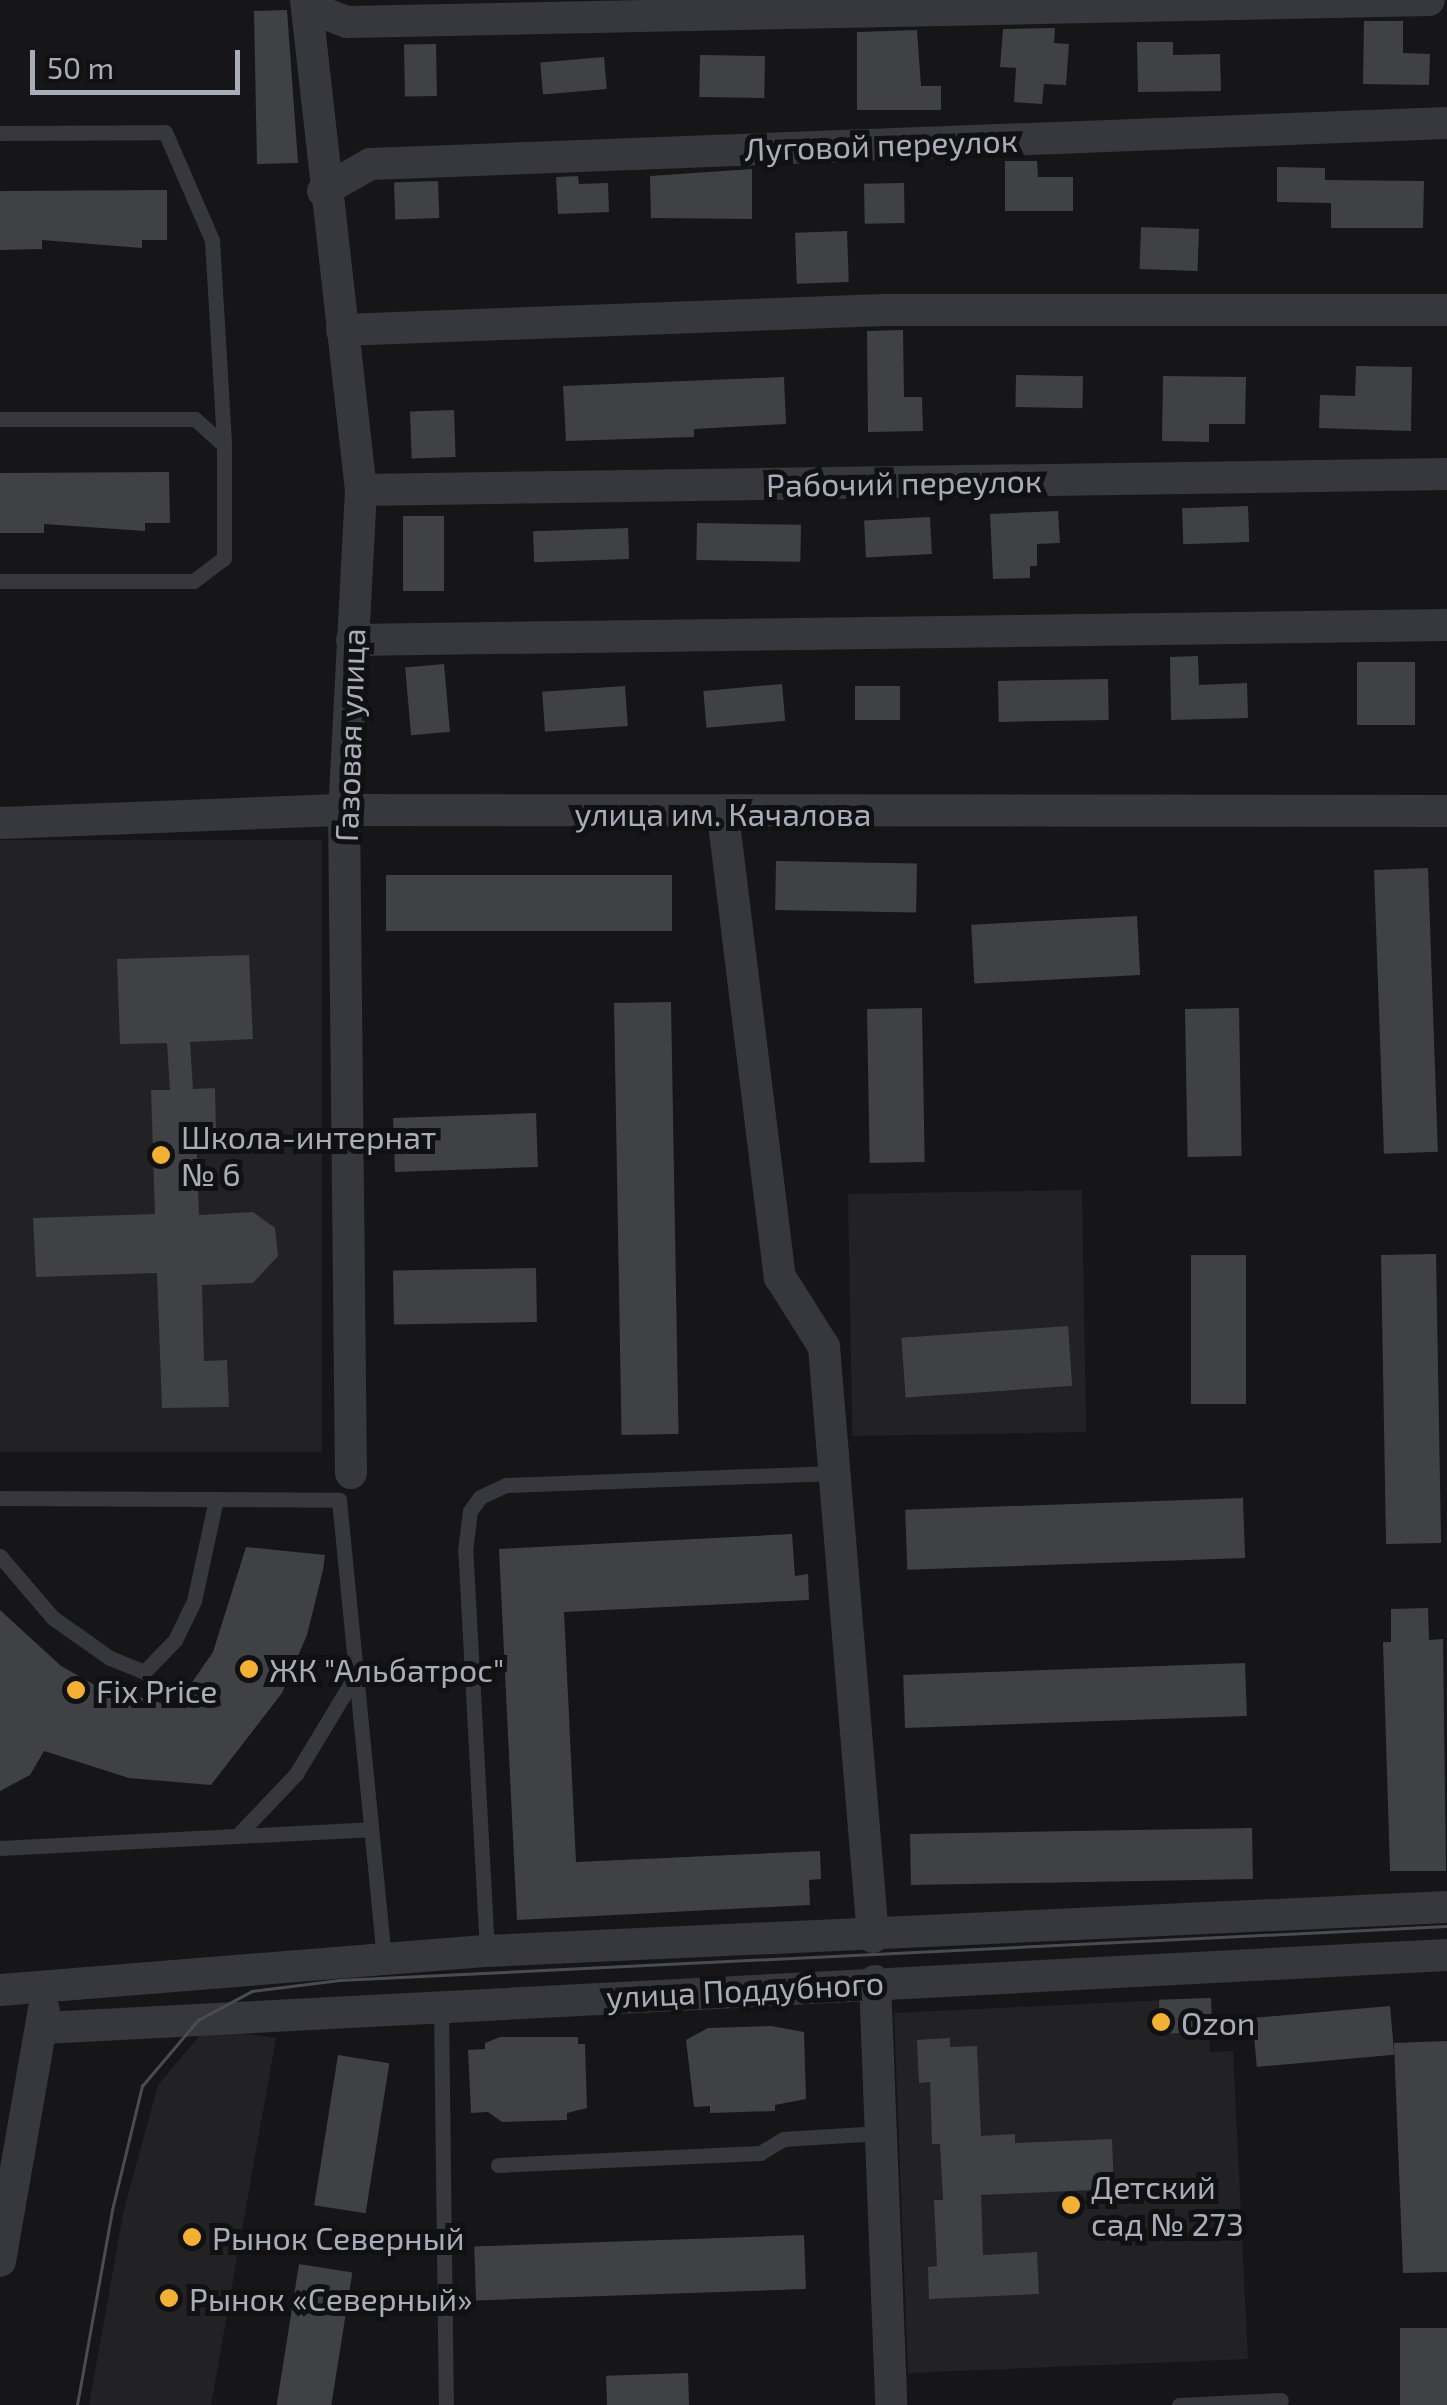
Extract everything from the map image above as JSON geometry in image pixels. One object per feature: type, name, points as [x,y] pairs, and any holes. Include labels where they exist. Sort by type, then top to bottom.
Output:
[{"type":"street","points":[[306,4],[347,22],[1429,0]]},
{"type":"street","name":"Газовая улица","points":[[306,4],[322,191],[361,490],[344,810],[351,1473]]},
{"type":"street","name":"Луговой переулок","points":[[322,191],[370,164],[1447,123]]},
{"type":"street","points":[[342,330],[884,310],[1447,310]]},
{"type":"street","name":"Рабочий переулок","points":[[361,490],[1447,474]]},
{"type":"street","points":[[352,640],[1447,624]]},
{"type":"street","name":"улица им. Качалова","points":[[0,823],[344,810],[723,815],[1447,811]]},
{"type":"street","points":[[723,815],[780,1277],[824,1348],[839,1472],[873,1937]]},
{"type":"street","name":"улица Поддубного","points":[[0,1990],[46,1990],[309,1969],[488,1951],[873,1937],[1447,1907]]},
{"type":"street","name":"улица Поддубного","points":[[43,2028],[1447,1955]]},
{"type":"street","points":[[875,1982],[890,2405]]},
{"type":"street","points":[[0,2260],[43,2028],[46,1990]]},
{"type":"lane","points":[[0,133],[165,132],[212,240],[224,445],[224,558],[194,581],[0,580]]},
{"type":"lane","points":[[0,419],[195,419],[224,445]]},
{"type":"lane","points":[[488,1951],[466,1551],[470,1511],[480,1497],[506,1485],[839,1472]]},
{"type":"lane","points":[[0,1498],[340,1500],[384,1961]]},
{"type":"lane","points":[[0,1556],[53,1618],[110,1658],[144,1672],[166,1653],[190,1612],[216,1499]]},
{"type":"lane","points":[[238,1835],[296,1774],[356,1675]]},
{"type":"lane","points":[[0,1848],[372,1829]]},
{"type":"lane","points":[[441,2006],[446,2405]]},
{"type":"lane","points":[[498,2165],[760,2153],[783,2139],[880,2134]]},
{"type":"lane","points":[[1179,2405],[1280,2400]]},
{"type":"shaded area","name":"Школа-интернат № 6","points":[[0,840],[322,840],[322,1452],[0,1452]]},
{"type":"shaded area","points":[[1082,1190],[1086,1432],[852,1436],[848,1194]]},
{"type":"shaded area","name":"Детский сад № 273","points":[[1207,1998],[1210,2052],[1233,2051],[1248,2359],[908,2373],[894,2013]]},
{"type":"shaded area","name":"Рынок «Северный»","points":[[205,2029],[276,2038],[211,2405],[89,2405],[124,2209],[158,2085]]},
{"type":"building","points":[[287,10],[298,163],[257,164],[254,11]]},
{"type":"building","points":[[1364,21],[1403,21],[1403,53],[1430,54],[1429,85],[1363,84]]},
{"type":"building","points":[[1055,28],[1054,43],[1069,44],[1066,85],[1044,84],[1042,104],[1014,102],[1016,68],[1000,67],[1003,29]]},
{"type":"building","points":[[917,30],[921,86],[941,86],[941,110],[857,110],[857,32]]},
{"type":"building","points":[[1137,42],[1173,42],[1173,55],[1220,54],[1221,91],[1138,92]]},
{"type":"building","points":[[436,44],[437,96],[405,97],[404,45]]},
{"type":"building","points":[[700,55],[765,56],[764,98],[699,97]]},
{"type":"building","points":[[604,57],[607,89],[543,94],[540,63]]},
{"type":"building","points":[[1005,161],[1037,161],[1038,177],[1073,177],[1073,211],[1005,211]]},
{"type":"building","points":[[1277,167],[1325,168],[1325,180],[1424,181],[1423,228],[1331,228],[1331,203],[1277,202]]},
{"type":"building","points":[[752,169],[752,219],[651,218],[650,176]]},
{"type":"building","points":[[578,176],[579,184],[608,183],[609,212],[558,214],[556,177]]},
{"type":"building","points":[[438,181],[439,218],[395,220],[394,183]]},
{"type":"building","points":[[904,183],[905,223],[865,224],[864,184]]},
{"type":"building","points":[[167,190],[167,240],[142,240],[142,248],[42,240],[42,249],[0,250],[0,191]]},
{"type":"building","points":[[1141,227],[1199,229],[1197,271],[1140,269]]},
{"type":"building","points":[[847,231],[849,282],[797,284],[795,233]]},
{"type":"building","points":[[903,330],[904,397],[922,397],[923,431],[868,432],[867,331]]},
{"type":"building","points":[[1356,366],[1412,367],[1411,431],[1319,428],[1320,395],[1355,396]]},
{"type":"building","points":[[1016,375],[1083,376],[1082,408],[1015,407]]},
{"type":"building","points":[[1163,376],[1246,377],[1245,424],[1209,424],[1209,442],[1162,441]]},
{"type":"building","points":[[784,377],[786,424],[694,429],[694,437],[566,441],[563,386]]},
{"type":"building","points":[[454,410],[456,457],[412,459],[410,412]]},
{"type":"building","points":[[169,472],[170,523],[145,523],[145,531],[44,524],[44,533],[0,533],[0,473]]},
{"type":"building","points":[[1248,506],[1249,542],[1183,544],[1182,508]]},
{"type":"building","points":[[1058,511],[1060,543],[1037,544],[1037,566],[1030,566],[1030,578],[993,579],[990,514]]},
{"type":"building","points":[[403,516],[444,516],[444,591],[403,591]]},
{"type":"building","points":[[930,517],[932,554],[866,557],[864,520]]},
{"type":"building","points":[[697,523],[801,525],[800,562],[696,560]]},
{"type":"building","points":[[628,528],[629,559],[534,562],[533,531]]},
{"type":"building","points":[[1198,656],[1199,685],[1247,683],[1248,718],[1171,720],[1170,657]]},
{"type":"building","points":[[1357,662],[1415,662],[1415,725],[1357,725]]},
{"type":"building","points":[[444,664],[450,732],[411,735],[405,667]]},
{"type":"building","points":[[1108,679],[1109,720],[999,722],[998,681]]},
{"type":"building","points":[[782,684],[785,721],[707,728],[703,691]]},
{"type":"building","points":[[625,686],[628,726],[545,732],[542,692]]},
{"type":"building","points":[[855,686],[900,686],[900,720],[855,720]]},
{"type":"building","points":[[776,861],[917,863],[916,912],[775,910]]},
{"type":"building","points":[[1428,868],[1438,1152],[1384,1154],[1374,870]]},
{"type":"building","points":[[386,875],[672,875],[672,931],[386,931]]},
{"type":"building","points":[[1137,916],[1140,975],[974,984],[971,925]]},
{"type":"building","points":[[249,955],[253,1039],[190,1042],[193,1089],[215,1088],[216,1131],[196,1131],[199,1215],[253,1212],[275,1228],[278,1256],[253,1283],[202,1285],[204,1361],[227,1360],[229,1407],[162,1408],[157,1273],[36,1277],[33,1218],[155,1214],[151,1090],[170,1090],[167,1043],[120,1044],[117,959]]},
{"type":"building","points":[[671,1002],[679,1434],[622,1435],[614,1003]]},
{"type":"building","points":[[922,1008],[925,1162],[870,1163],[867,1009]]},
{"type":"building","points":[[1239,1008],[1242,1156],[1188,1157],[1185,1009]]},
{"type":"building","points":[[536,1113],[538,1167],[395,1172],[393,1118]]},
{"type":"building","points":[[1436,1254],[1441,1543],[1386,1544],[1381,1255]]},
{"type":"building","points":[[1191,1255],[1246,1255],[1246,1404],[1191,1404]]},
{"type":"building","points":[[536,1268],[537,1322],[394,1324],[393,1270]]},
{"type":"building","points":[[1068,1326],[1072,1386],[906,1398],[901,1338]]},
{"type":"building","points":[[1243,1498],[1245,1558],[907,1570],[905,1510]]},
{"type":"building","points":[[792,1534],[795,1576],[808,1574],[809,1600],[564,1612],[576,1862],[820,1851],[821,1879],[809,1880],[810,1905],[517,1920],[499,1549]]},
{"type":"building","name":"ЖК \"Альбатрос\"","points":[[246,1547],[325,1555],[323,1570],[307,1635],[282,1693],[211,1785],[129,1778],[44,1751],[30,1775],[0,1791],[0,1610],[61,1666],[93,1684],[175,1707],[213,1652]]},
{"type":"building","points":[[1428,1608],[1429,1640],[1443,1639],[1446,1871],[1390,1871],[1383,1642],[1391,1642],[1391,1609]]},
{"type":"building","points":[[1245,1663],[1247,1716],[905,1728],[903,1675]]},
{"type":"building","points":[[1252,1828],[1253,1879],[911,1885],[910,1834]]},
{"type":"building","points":[[1211,1998],[1212,2032],[1160,2034],[1159,2000]]},
{"type":"building","points":[[1390,2006],[1394,2055],[1257,2067],[1253,2018]]},
{"type":"building","points":[[771,2026],[804,2032],[806,2099],[775,2105],[775,2111],[710,2113],[710,2106],[694,2107],[686,2040],[708,2028]]},
{"type":"building","points":[[500,2037],[578,2037],[578,2044],[585,2044],[587,2108],[567,2113],[567,2120],[502,2122],[488,2112],[471,2113],[468,2050],[485,2049],[485,2043]]},
{"type":"building","points":[[950,2038],[950,2047],[977,2046],[981,2136],[1015,2134],[1015,2143],[1112,2139],[1114,2189],[981,2195],[983,2255],[1037,2252],[1039,2294],[929,2299],[928,2267],[937,2266],[934,2200],[943,2200],[940,2144],[932,2144],[930,2082],[919,2083],[917,2040]]},
{"type":"building","points":[[1447,2041],[1447,2272],[1403,2273],[1394,2043]]},
{"type":"building","points":[[338,2055],[389,2063],[366,2213],[314,2205]]},
{"type":"building","points":[[804,2235],[806,2289],[476,2300],[474,2247]]},
{"type":"building","points":[[299,2264],[352,2272],[331,2405],[277,2405]]},
{"type":"building","points":[[1400,2328],[1447,2328],[1447,2405],[1400,2405]]},
{"type":"building","points":[[688,2373],[689,2405],[607,2405],[606,2376]]},
{"type":"tram line","points":[[77,2405],[112,2210],[142,2086],[198,2020],[252,1991],[339,1980],[1447,1926]]},
{"type":"place","name":"Школа-интернат № 6","points":[[161,1155]]},
{"type":"place","name":"ЖК \"Альбатрос\"","points":[[249,1669]]},
{"type":"place","name":"Fix Price","points":[[76,1690]]},
{"type":"place","name":"Ozon","points":[[1161,2022]]},
{"type":"place","name":"Детский сад № 273","points":[[1071,2205]]},
{"type":"place","name":"Рынок Северный","points":[[192,2237]]},
{"type":"place","name":"Рынок «Северный»","points":[[169,2298]]}]
